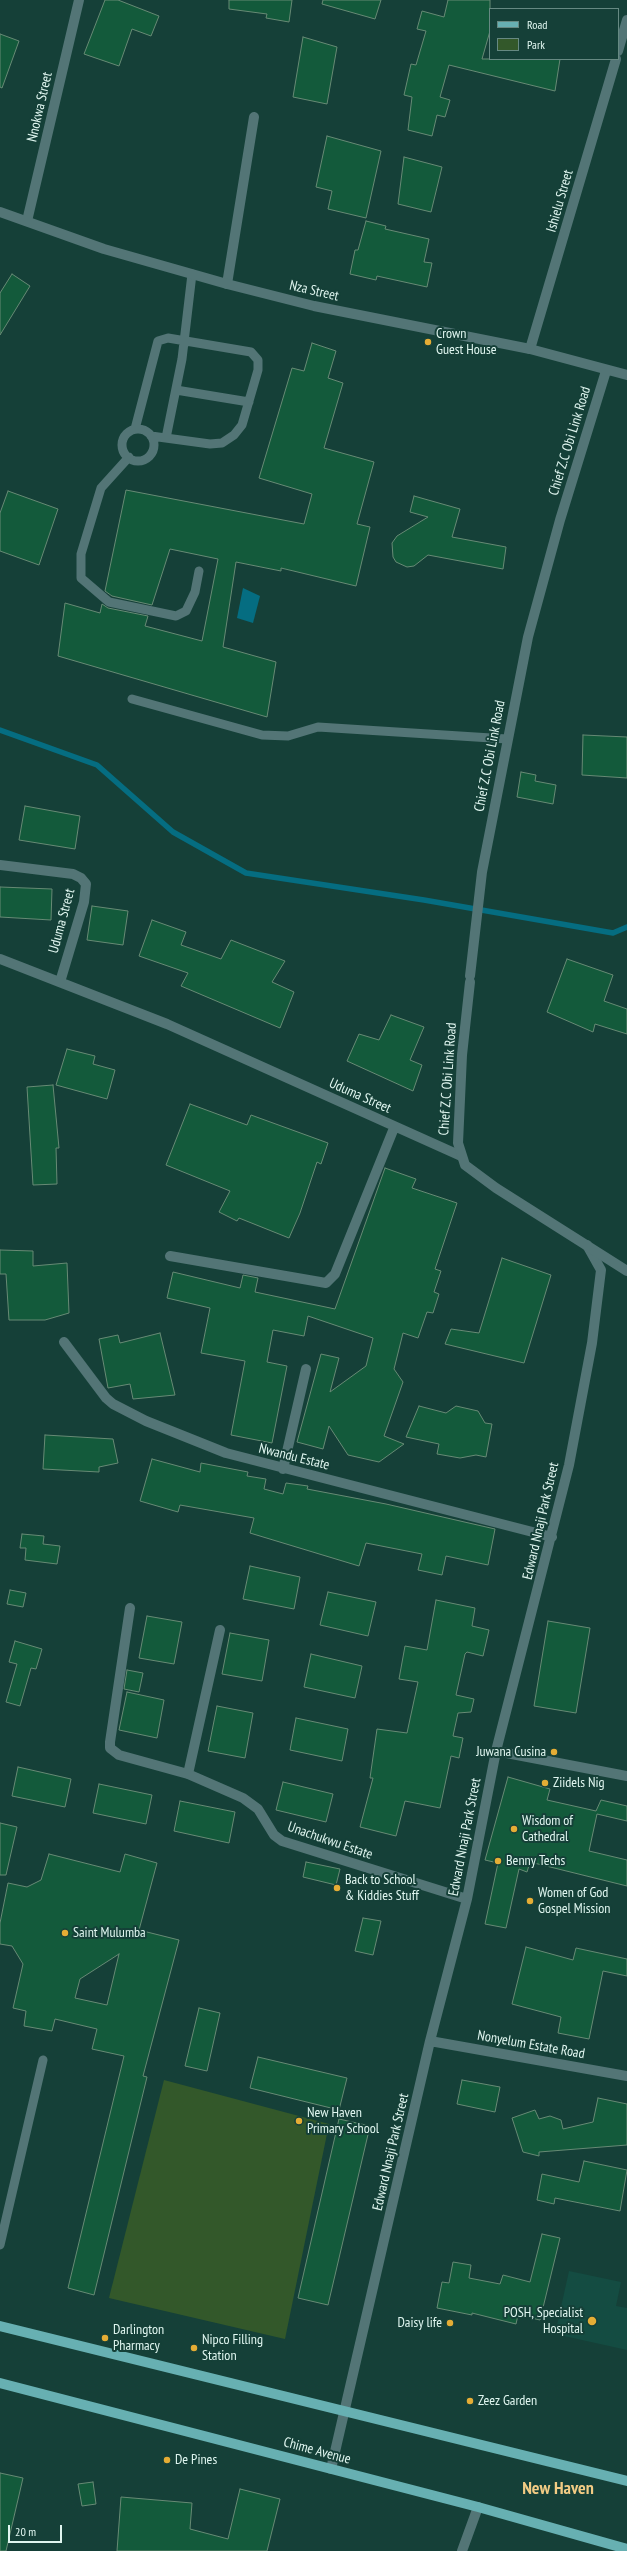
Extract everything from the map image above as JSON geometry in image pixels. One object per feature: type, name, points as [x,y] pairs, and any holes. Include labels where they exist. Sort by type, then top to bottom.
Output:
[{"type":"main road","points":[[0,2326],[627,2481]]},
{"type":"main road","name":"Chime Avenue","points":[[0,2383],[478,2507],[627,2549]]},
{"type":"street","name":"Nnokwa Street","points":[[27,221],[79,0]]},
{"type":"street","points":[[619,48],[627,20]]},
{"type":"street","name":"Ishielu Street","points":[[530,349],[616,60]]},
{"type":"street","points":[[227,284],[254,117]]},
{"type":"street","name":"Nza Street","points":[[0,212],[104,249],[227,284],[314,306],[530,349],[627,376]]},
{"type":"street","name":"Chief Z.C Obi Link Road","points":[[461,1156],[458,1143],[462,1056],[482,872],[528,637],[560,520],[606,371]]},
{"type":"street","name":"Uduma Street","points":[[0,865],[73,874],[81,878],[86,884],[84,902],[60,982]]},
{"type":"street","name":"Uduma Street","points":[[0,959],[167,1024],[394,1128],[461,1156],[472,1171],[490,1184],[627,1271]]},
{"type":"street","points":[[170,1256],[326,1283],[335,1274],[394,1128]]},
{"type":"street","name":"Edward Nnaji Park Street","points":[[331,2469],[430,2041],[467,1899],[496,1751],[552,1537],[582,1402],[601,1270],[587,1245]]},
{"type":"street","name":"Nwandu Estate","points":[[64,1342],[113,1404],[146,1421],[226,1454],[552,1537]]},
{"type":"street","points":[[283,1469],[306,1369]]},
{"type":"street","name":"Unachukwu Estate","points":[[130,1608],[110,1748],[118,1755],[133,1761],[188,1774],[243,1798],[258,1809],[274,1835],[282,1841],[467,1899]]},
{"type":"street","points":[[188,1774],[220,1630]]},
{"type":"street","points":[[496,1751],[627,1776]]},
{"type":"street","name":"Nonyelum Estate Road","points":[[430,2041],[627,2076]]},
{"type":"street","points":[[462,2551],[478,2507]]},
{"type":"lane","points":[[166,438],[176,390],[192,274]]},
{"type":"lane","points":[[135,429],[158,341],[168,338],[251,352],[258,360],[258,370],[242,425],[222,442],[210,444],[151,436],[141,429],[135,429],[125,436],[122,441],[124,453],[129,457],[140,460],[151,454],[153,448],[151,436]]},
{"type":"lane","points":[[176,390],[249,402]]},
{"type":"lane","points":[[129,457],[101,488],[81,554],[81,578],[109,602],[176,616],[186,611],[195,592],[199,571]]},
{"type":"lane","points":[[132,699],[262,735],[288,736],[318,728],[507,739]]},
{"type":"lane","points":[[0,2245],[43,2060]]},
{"type":"shaded area","name":"POSH, Specialist Hospital","points":[[569,2271],[621,2282],[616,2306],[627,2308],[627,2350],[555,2334]]},
{"type":"green space","points":[[164,2080],[329,2124],[285,2339],[109,2298]]},
{"type":"water","points":[[243,588],[260,596],[253,623],[237,618]]},
{"type":"building","points":[[105,0],[118,0],[159,16],[151,36],[132,29],[119,66],[84,54]]},
{"type":"building","points":[[229,0],[292,0],[289,22],[266,18],[267,14],[229,9]]},
{"type":"building","points":[[323,0],[381,0],[375,19],[322,4]]},
{"type":"building","points":[[448,0],[490,0],[489,34],[482,59],[560,60],[555,91],[449,65],[440,97],[450,100],[445,117],[437,115],[432,136],[408,130],[412,97],[404,95],[411,64],[416,65],[426,31],[417,29],[422,11],[444,17]]},
{"type":"building","points":[[0,34],[19,41],[2,88],[0,87]]},
{"type":"building","points":[[303,37],[337,47],[327,104],[293,97]]},
{"type":"building","points":[[327,136],[381,151],[366,218],[328,209],[332,191],[316,187]]},
{"type":"building","points":[[404,157],[442,167],[431,212],[398,204]]},
{"type":"building","points":[[366,221],[386,226],[385,229],[429,239],[424,262],[432,263],[427,287],[377,276],[376,280],[350,274],[355,250],[358,250]]},
{"type":"building","points":[[12,274],[30,286],[0,335],[0,293]]},
{"type":"building","points":[[312,343],[336,351],[328,378],[343,383],[324,448],[374,462],[357,524],[370,527],[356,586],[281,568],[281,571],[236,562],[223,647],[276,662],[267,717],[58,656],[65,603],[100,613],[102,604],[108,608],[148,616],[145,626],[202,641],[218,559],[170,549],[152,605],[112,596],[105,591],[126,490],[304,524],[312,494],[259,478],[292,368],[304,371]]},
{"type":"building","points":[[8,491],[58,509],[39,565],[0,551],[0,513]]},
{"type":"building","points":[[414,496],[460,509],[452,537],[506,547],[503,569],[428,555],[414,566],[407,567],[396,562],[393,557],[392,543],[397,536],[428,517],[410,512]]},
{"type":"building","points":[[583,735],[627,737],[627,778],[582,775]]},
{"type":"building","points":[[521,772],[536,775],[535,781],[556,785],[553,804],[517,797]]},
{"type":"building","points":[[25,806],[80,816],[75,849],[19,840]]},
{"type":"building","points":[[0,887],[52,889],[51,920],[0,917]]},
{"type":"building","points":[[92,906],[128,911],[123,945],[87,940]]},
{"type":"building","points":[[152,920],[186,932],[181,945],[221,959],[231,940],[285,961],[272,982],[294,992],[280,1028],[181,986],[188,973],[139,956]]},
{"type":"building","points":[[567,959],[613,975],[604,1001],[627,1009],[627,1034],[595,1024],[593,1032],[547,1012]]},
{"type":"building","points":[[391,1015],[424,1027],[410,1060],[422,1065],[413,1091],[347,1061],[359,1034],[379,1040]]},
{"type":"building","points":[[67,1049],[95,1056],[93,1064],[115,1070],[107,1099],[56,1085]]},
{"type":"building","points":[[53,1085],[59,1148],[56,1148],[57,1184],[33,1185],[27,1087]]},
{"type":"building","points":[[190,1104],[247,1125],[251,1115],[328,1143],[321,1164],[317,1162],[300,1213],[289,1238],[239,1218],[237,1221],[219,1212],[230,1191],[166,1165]]},
{"type":"building","points":[[385,1168],[416,1179],[412,1188],[457,1203],[435,1269],[441,1271],[434,1292],[439,1294],[433,1313],[427,1312],[418,1338],[403,1333],[394,1369],[403,1382],[384,1436],[404,1444],[379,1462],[348,1455],[329,1426],[323,1449],[297,1442],[321,1354],[339,1358],[330,1392],[366,1366],[373,1338],[308,1316],[304,1336],[273,1330],[267,1362],[287,1366],[272,1443],[231,1435],[245,1361],[201,1353],[210,1308],[167,1298],[173,1272],[240,1288],[243,1275],[258,1278],[255,1292],[335,1309]]},
{"type":"building","points":[[0,1250],[33,1251],[33,1266],[67,1263],[69,1313],[45,1320],[9,1320],[6,1274],[0,1274]]},
{"type":"building","points":[[502,1258],[551,1275],[524,1363],[445,1344],[451,1329],[479,1333]]},
{"type":"building","points":[[160,1333],[175,1395],[133,1399],[130,1384],[108,1388],[99,1339],[118,1335],[120,1343]]},
{"type":"building","points":[[419,1406],[446,1413],[456,1406],[478,1411],[485,1423],[492,1424],[486,1457],[476,1455],[460,1458],[437,1454],[439,1444],[406,1437]]},
{"type":"building","points":[[45,1435],[113,1439],[118,1463],[99,1467],[99,1472],[43,1469]]},
{"type":"building","points":[[152,1459],[200,1472],[201,1463],[248,1472],[247,1476],[266,1479],[264,1489],[283,1494],[286,1483],[308,1486],[307,1489],[386,1504],[495,1529],[488,1565],[446,1556],[442,1575],[418,1570],[422,1554],[366,1543],[359,1566],[250,1533],[254,1518],[180,1505],[178,1512],[140,1501]]},
{"type":"building","points":[[22,1534],[44,1536],[43,1544],[60,1546],[57,1564],[25,1560],[26,1548],[20,1548]]},
{"type":"building","points":[[250,1566],[300,1577],[294,1609],[243,1599]]},
{"type":"building","points":[[10,1590],[26,1593],[23,1607],[7,1604]]},
{"type":"building","points":[[328,1592],[376,1602],[368,1636],[320,1625]]},
{"type":"building","points":[[436,1600],[475,1608],[472,1626],[489,1630],[483,1656],[467,1652],[465,1654],[456,1695],[474,1699],[471,1712],[458,1713],[453,1736],[463,1738],[459,1758],[451,1756],[440,1808],[405,1801],[396,1836],[360,1827],[373,1778],[370,1778],[377,1729],[407,1733],[418,1682],[399,1679],[405,1646],[427,1650]]},
{"type":"building","points":[[147,1616],[182,1622],[174,1664],[139,1658]]},
{"type":"building","points":[[548,1621],[590,1628],[576,1713],[534,1706]]},
{"type":"building","points":[[230,1633],[269,1640],[262,1681],[222,1674]]},
{"type":"building","points":[[15,1641],[42,1649],[36,1669],[31,1668],[20,1706],[6,1702],[17,1664],[9,1662]]},
{"type":"building","points":[[311,1654],[362,1666],[355,1698],[304,1687]]},
{"type":"building","points":[[127,1670],[143,1673],[139,1692],[124,1689]]},
{"type":"building","points":[[127,1692],[164,1700],[157,1738],[119,1730]]},
{"type":"building","points":[[217,1706],[253,1713],[245,1758],[208,1751]]},
{"type":"building","points":[[296,1718],[348,1729],[342,1761],[290,1750]]},
{"type":"building","points":[[18,1767],[71,1779],[65,1807],[12,1796]]},
{"type":"building","points":[[508,1777],[550,1789],[547,1800],[596,1811],[601,1800],[627,1806],[627,1821],[597,1814],[589,1851],[627,1860],[627,1886],[530,1862],[527,1872],[519,1869],[506,1928],[485,1924],[498,1863],[485,1860]]},
{"type":"building","points":[[283,1782],[333,1794],[326,1822],[276,1810]]},
{"type":"building","points":[[99,1784],[152,1795],[146,1824],[93,1813]]},
{"type":"building","points":[[180,1801],[235,1812],[229,1843],[174,1831]]},
{"type":"building","points":[[0,1823],[17,1827],[6,1875],[0,1875]]},
{"type":"building","points":[[49,1854],[120,1872],[125,1854],[157,1863],[139,1930],[179,1940],[143,2076],[147,2077],[94,2295],[68,2288],[124,2056],[92,2049],[97,2029],[55,2019],[52,2031],[24,2026],[26,2011],[13,2008],[23,1964],[12,1946],[0,1944],[0,1923],[8,1883],[27,1887],[41,1880]],"holes":[[[119,1954],[107,2005],[75,1998],[80,1979]]]},
{"type":"building","points":[[306,1862],[340,1869],[336,1885],[303,1877]]},
{"type":"building","points":[[363,1918],[381,1921],[373,1955],[355,1951]]},
{"type":"building","points":[[526,1947],[573,1960],[576,1948],[627,1959],[627,1976],[603,1971],[589,2039],[558,2033],[561,2017],[512,2004]]},
{"type":"building","points":[[199,2008],[220,2013],[207,2071],[185,2066]]},
{"type":"building","points":[[258,2057],[347,2078],[339,2110],[250,2088]]},
{"type":"building","points":[[462,2080],[500,2087],[495,2112],[457,2104]]},
{"type":"building","points":[[598,2098],[627,2104],[627,2145],[539,2152],[539,2156],[523,2152],[512,2118],[535,2110],[539,2119],[550,2116],[561,2120],[563,2129],[593,2122]]},
{"type":"building","points":[[339,2119],[370,2126],[328,2305],[298,2298]]},
{"type":"building","points":[[584,2161],[627,2170],[620,2211],[555,2198],[554,2204],[537,2200],[542,2174],[579,2182]]},
{"type":"building","points":[[542,2234],[560,2238],[540,2320],[518,2315],[516,2324],[472,2313],[472,2315],[437,2308],[442,2282],[449,2283],[453,2262],[471,2265],[469,2278],[500,2284],[503,2275],[530,2282]]},
{"type":"building","points":[[0,2473],[23,2478],[6,2551],[0,2551]]},
{"type":"building","points":[[93,2482],[96,2504],[82,2506],[78,2484]]},
{"type":"building","points":[[240,2489],[280,2499],[267,2551],[117,2551],[121,2497],[192,2503],[190,2529],[228,2539]]},
{"type":"waterway","points":[[0,730],[97,765],[173,832],[246,873],[424,900],[613,933],[627,927]]},
{"type":"place","name":"Crown Guest House","points":[[428,342]]},
{"type":"place","name":"Juwana Cusina","points":[[554,1752]]},
{"type":"place","name":"Ziidels Nig","points":[[545,1783]]},
{"type":"place","name":"Wisdom of Cathedral","points":[[514,1829]]},
{"type":"place","name":"Benny Techs","points":[[498,1861]]},
{"type":"place","name":"Back to School & Kiddies Stuff","points":[[337,1888]]},
{"type":"place","name":"Women of God Gospel Mission","points":[[530,1901]]},
{"type":"place","name":"Saint Mulumba","points":[[65,1933]]},
{"type":"place","name":"New Haven Primary School","points":[[299,2121]]},
{"type":"place","name":"POSH, Specialist Hospital","points":[[592,2321]]},
{"type":"place","name":"Daisy life","points":[[450,2323]]},
{"type":"place","name":"Darlington Pharmacy","points":[[105,2338]]},
{"type":"place","name":"Nipco Filling Station","points":[[194,2348]]},
{"type":"place","name":"Zeez Garden","points":[[470,2401]]},
{"type":"place","name":"De Pines","points":[[167,2460]]},
{"type":"district","name":"New Haven","points":[[558,2489]]}]
